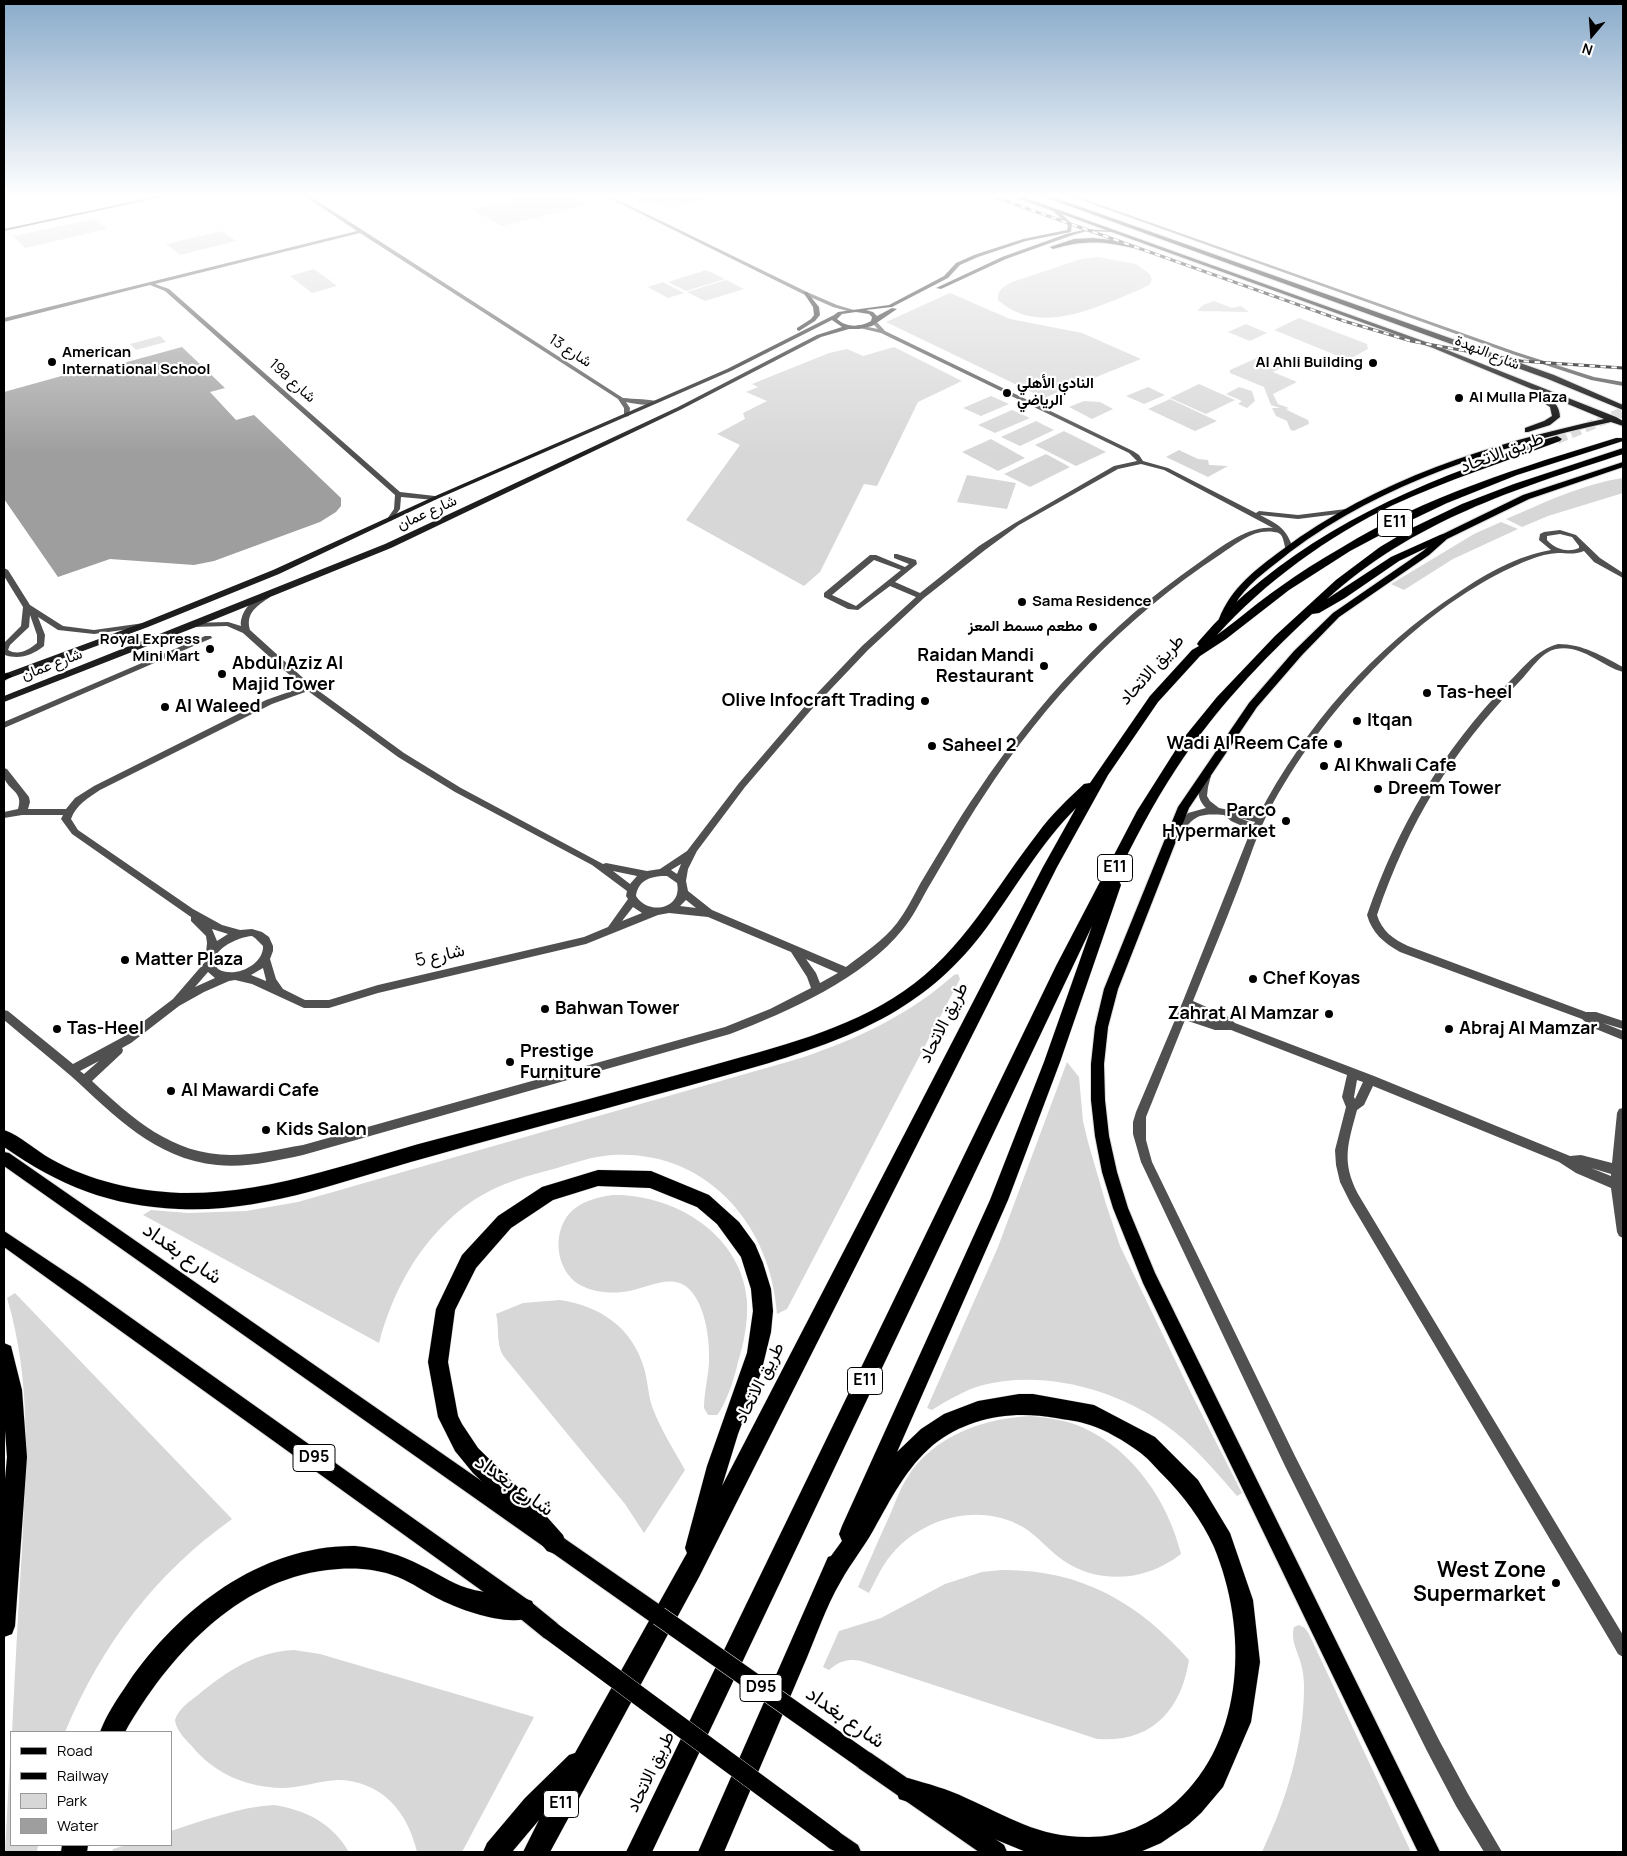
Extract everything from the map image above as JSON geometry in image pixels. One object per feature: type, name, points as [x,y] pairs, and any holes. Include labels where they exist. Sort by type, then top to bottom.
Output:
[{"type":"highway","name":"طريق الاتحاد","points":[[536,1852],[691,1569],[1022,920],[1102,773],[1154,699],[1196,654],[1222,638],[1285,588],[1315,567],[1378,532],[1444,500],[1621,434]]},
{"type":"highway","points":[[1196,654],[1224,619],[1309,550],[1366,515],[1420,490],[1557,439]]},
{"type":"highway","name":"طريق الاتحاد","points":[[639,1852],[1030,1036],[1156,790],[1189,740],[1243,674],[1298,619],[1337,583],[1362,564],[1416,530],[1491,495],[1623,451]]},
{"type":"highway","points":[[1298,619],[1341,596],[1395,560],[1444,537]]},
{"type":"highway","points":[[4,1138],[48,1167],[91,1185],[115,1192],[181,1201],[252,1196],[326,1180],[408,1155],[687,1080],[798,1047],[861,1023],[890,1008],[912,995],[936,975],[971,937],[1041,838],[1060,815],[1102,773]]},
{"type":"highway","points":[[711,1852],[832,1574],[999,1200],[1105,916],[1114,888],[1119,860]]},
{"type":"highway","points":[[555,1544],[524,1507],[473,1460],[459,1440],[449,1419],[437,1373],[440,1327],[455,1283],[467,1263],[491,1234],[514,1214],[552,1192],[573,1184],[614,1177],[654,1180],[692,1194],[712,1207],[729,1223],[743,1242],[754,1264],[761,1289],[761,1336],[757,1354],[721,1454],[691,1569]]},
{"type":"highway","points":[[4,1353],[12,1390],[16,1422],[17,1457],[4,1626]]},
{"type":"highway","points":[[832,1574],[858,1537],[889,1481],[913,1449],[928,1436],[954,1420],[983,1409],[1014,1404],[1045,1404],[1077,1410],[1108,1421],[1133,1435],[1156,1453],[1198,1497],[1214,1524],[1237,1576],[1247,1616],[1250,1649],[1243,1715],[1223,1764],[1192,1805],[1173,1822],[1127,1844],[1107,1849],[1065,1849],[1043,1846],[1022,1839],[955,1806],[908,1790]]},
{"type":"highway","points":[[4,1493],[10,1535]]},
{"type":"highway","points":[[113,1731],[147,1676],[185,1632],[228,1597],[254,1581],[282,1569],[310,1561],[337,1557],[363,1558],[388,1562],[411,1571],[449,1592],[467,1599],[504,1608],[524,1609]]},
{"type":"highway","points":[[496,1852],[534,1807],[587,1756]]},
{"type":"main road","name":"شارع النهدة","points":[[1252,282],[1468,360],[1623,424]]},
{"type":"main road","name":"شارع النهدة","points":[[1285,282],[1551,377],[1623,408]]},
{"type":"main road","points":[[1468,360],[1484,370],[1541,396],[1555,408],[1556,417],[1522,433],[1507,444]]},
{"type":"main road","points":[[1551,377],[1623,400]]},
{"type":"main road","name":"طريق الاتحاد","points":[[1346,511],[1436,470],[1507,444],[1574,426],[1623,416]]},
{"type":"main road","points":[[1574,426],[1621,434]]},
{"type":"main road","points":[[1429,1852],[1149,1278],[1122,1214],[1110,1177],[1100,1127],[1096,1067],[1102,1022],[1126,946],[1170,839],[1192,792],[1212,766],[1253,704],[1298,653],[1336,616],[1426,553],[1444,537],[1506,505],[1567,482],[1623,464]]},
{"type":"main road","points":[[1567,482],[1623,473]]},
{"type":"main road","name":"E11","points":[[1224,619],[1227,608],[1241,588],[1289,548],[1320,526],[1346,511]]},
{"type":"main road","name":"شارع بغداد","points":[[4,1158],[586,1567],[997,1852]]},
{"type":"main road","name":"D95","points":[[4,1238],[524,1609],[551,1631],[851,1852]]},
{"type":"street","points":[[4,320],[160,282]]},
{"type":"street","points":[[166,282],[166,290]]},
{"type":"street","name":"شارع 13","points":[[439,282],[620,398],[637,402],[656,402]]},
{"type":"street","points":[[782,282],[835,306],[871,313],[883,332]]},
{"type":"street","points":[[854,310],[890,306],[938,282]]},
{"type":"street","points":[[875,321],[953,282]]},
{"type":"street","points":[[1315,282],[1574,373],[1602,381],[1623,384]]},
{"type":"street","name":"19a شارع","points":[[151,284],[166,290],[398,494]]},
{"type":"street","points":[[805,293],[835,316],[837,323],[849,327]]},
{"type":"street","points":[[781,343],[817,315],[816,307],[805,293]]},
{"type":"street","name":"شارع عمان","points":[[5,677],[145,625],[276,572],[435,498],[729,370],[819,326],[835,316],[854,310]]},
{"type":"street","name":"شارع عمان","points":[[4,699],[388,546],[680,408],[819,336],[875,321]]},
{"type":"street","points":[[858,327],[883,332],[1131,452],[1141,462]]},
{"type":"street","points":[[620,398],[628,408],[626,416]]},
{"type":"street","points":[[846,972],[709,913],[684,893],[681,881],[683,869],[693,850],[738,790],[792,726],[865,648],[921,596],[1005,532],[1121,465],[1141,462],[1160,466],[1254,514],[1282,531],[1288,538],[1289,548]]},
{"type":"street","points":[[1101,477],[1124,468],[1142,466],[1159,469],[1185,479]]},
{"type":"street","points":[[390,519],[397,508],[398,494],[435,498]]},
{"type":"street","points":[[1254,514],[1298,517],[1346,511]]},
{"type":"street","points":[[1251,532],[1256,522],[1254,514]]},
{"type":"street","points":[[4,1014],[146,1135],[160,1144],[181,1153],[206,1159],[236,1160],[268,1157],[313,1147],[726,1031],[773,1013],[817,990],[846,972],[885,943],[900,926],[974,804],[1008,753],[1044,708],[1091,658],[1155,599],[1251,532],[1266,529],[1282,531]]},
{"type":"street","points":[[1532,556],[1544,534],[1560,532],[1574,536],[1590,555],[1623,576]]},
{"type":"street","points":[[1542,540],[1549,546],[1605,565]]},
{"type":"street","points":[[1494,1852],[1478,1828],[1446,1770],[1348,1578],[1143,1155],[1139,1131],[1142,1110],[1185,1009],[1258,824],[1274,793],[1305,744],[1335,706],[1364,675],[1417,626],[1436,612],[1475,585],[1532,556],[1563,551],[1578,551],[1584,546]]},
{"type":"street","points":[[897,556],[913,562],[913,564],[906,570],[890,583],[858,608],[851,607],[827,595],[873,557],[906,570]]},
{"type":"street","points":[[4,570],[29,608],[41,635],[41,644],[37,648],[23,654],[9,654],[4,650],[7,644],[25,627],[29,608]]},
{"type":"street","points":[[890,583],[921,596]]},
{"type":"street","points":[[246,631],[243,619],[246,613],[269,594]]},
{"type":"street","points":[[29,608],[61,628],[70,630],[94,632],[145,625]]},
{"type":"street","points":[[193,625],[228,624],[246,631],[309,688],[417,765],[458,790],[595,863],[632,895],[645,910],[655,912],[669,909],[677,905],[684,893]]},
{"type":"street","points":[[4,725],[208,638]]},
{"type":"street","points":[[1623,670],[1605,661],[1579,652],[1555,651],[1538,659],[1490,706],[1440,772],[1403,835],[1372,915],[1374,924],[1381,934],[1391,943],[1404,949],[1586,1016],[1596,1016],[1623,1025]]},
{"type":"street","points":[[269,702],[300,680]]},
{"type":"street","points":[[281,993],[271,980],[266,958],[268,946],[266,941],[255,934],[240,934],[219,928],[190,912],[76,832],[66,819],[68,812],[79,799],[88,794],[269,702],[309,688]]},
{"type":"street","points":[[1212,766],[1201,790],[1206,802],[1234,819],[1258,824]]},
{"type":"street","points":[[4,772],[24,797],[25,802],[22,812]]},
{"type":"street","points":[[1170,839],[1193,814],[1210,811],[1224,813]]},
{"type":"street","points":[[4,816],[22,812],[68,812]]},
{"type":"street","points":[[662,872],[693,850]]},
{"type":"street","points":[[595,863],[647,875]]},
{"type":"street","points":[[632,895],[640,879],[647,875],[662,872],[670,873],[681,881]]},
{"type":"street","name":"شارع 5","points":[[608,930],[632,895]]},
{"type":"street","points":[[669,909],[709,913]]},
{"type":"street","points":[[190,912],[209,932],[213,946],[210,959],[212,970],[219,975],[231,977]]},
{"type":"street","name":"شارع 5","points":[[231,977],[254,980],[304,1004],[329,1004],[378,989],[573,943],[655,912]]},
{"type":"street","points":[[175,1003],[223,941],[240,934]]},
{"type":"street","points":[[795,951],[812,976],[817,990]]},
{"type":"street","points":[[84,1081],[127,1040],[175,1003],[200,989],[253,970],[266,958]]},
{"type":"street","points":[[1185,1009],[1215,1026],[1231,1026],[1370,1079],[1570,1161],[1580,1169],[1616,1184]]},
{"type":"street","points":[[1586,1016],[1594,1024],[1623,1036]]},
{"type":"street","points":[[72,1070],[127,1040]]},
{"type":"street","points":[[1353,1073],[1348,1097],[1352,1107],[1341,1150],[1342,1165],[1354,1198],[1623,1649]]},
{"type":"street","points":[[1352,1107],[1360,1102],[1370,1079]]},
{"type":"street","points":[[1623,1113],[1616,1184],[1623,1232]]},
{"type":"street","points":[[1570,1161],[1581,1160],[1617,1170]]},
{"type":"green space","points":[[297,282],[331,282],[337,286],[312,293]]},
{"type":"green space","points":[[663,282],[684,293],[668,298],[648,287]]},
{"type":"green space","points":[[669,282],[717,282],[686,291]]},
{"type":"green space","points":[[721,282],[729,282],[744,289],[705,301],[687,292]]},
{"type":"green space","points":[[1012,282],[1151,282],[1149,285],[1139,290],[1105,304],[1068,315],[1050,318],[1031,316],[1014,311],[998,300],[1002,289]]},
{"type":"green space","points":[[950,293],[1010,319],[1082,333],[1141,359],[1044,398],[886,322]]},
{"type":"green space","points":[[1214,301],[1232,308],[1241,306],[1249,312],[1197,311],[1203,305]]},
{"type":"green space","points":[[1299,318],[1367,344],[1368,349],[1348,360],[1274,330]]},
{"type":"green space","points":[[1246,324],[1267,333],[1250,341],[1228,332]]},
{"type":"green space","points":[[160,336],[166,342],[136,350],[130,344]]},
{"type":"green space","points":[[894,347],[962,381],[918,402],[877,486],[864,484],[820,572],[804,586],[686,520],[740,445],[717,434],[745,419],[743,413],[767,401],[746,392],[758,387],[752,384],[829,353],[847,349],[863,356]]},
{"type":"green space","points":[[1259,357],[1283,367],[1273,372],[1297,382],[1273,394],[1278,404],[1289,408],[1286,409],[1308,420],[1309,424],[1293,431],[1290,429],[1287,421],[1276,416],[1272,408],[1280,408],[1271,405],[1264,387],[1230,373],[1230,370]]},
{"type":"green space","points":[[1199,384],[1235,400],[1206,414],[1170,398]]},
{"type":"green space","points":[[1148,387],[1165,395],[1144,404],[1126,396]]},
{"type":"green space","points":[[1239,387],[1252,391],[1255,401],[1247,408],[1238,404],[1242,401],[1226,394]]},
{"type":"green space","points":[[991,396],[1009,404],[981,416],[963,408]]},
{"type":"green space","points":[[1170,399],[1217,421],[1195,431],[1148,409]]},
{"type":"green space","points":[[1084,401],[1100,402],[1113,409],[1092,419],[1069,407]]},
{"type":"green space","points":[[1012,410],[1030,418],[995,433],[978,425]]},
{"type":"green space","points":[[1036,421],[1054,430],[1020,446],[1001,437]]},
{"type":"green space","points":[[1064,431],[1106,452],[1076,466],[1035,445]]},
{"type":"green space","points":[[991,439],[1025,458],[998,471],[962,452]]},
{"type":"green space","points":[[1179,450],[1198,459],[1208,460],[1209,465],[1228,466],[1208,477],[1166,457]]},
{"type":"green space","points":[[1046,454],[1070,467],[1030,487],[1004,474]]},
{"type":"green space","points":[[967,475],[1016,483],[1007,509],[957,502]]},
{"type":"green space","points":[[1623,478],[1623,493],[1548,516],[1522,527],[1506,519],[1578,489]]},
{"type":"green space","points":[[1501,522],[1518,529],[1453,559],[1404,590],[1391,584],[1474,534]]},
{"type":"green space","points":[[958,974],[960,979],[787,1309],[777,1314],[772,1281],[762,1251],[747,1223],[728,1199],[705,1180],[677,1165],[647,1157],[613,1155],[589,1159],[516,1180],[474,1200],[448,1220],[421,1251],[400,1286],[379,1343],[143,1215],[151,1210],[188,1213],[246,1211],[298,1202],[801,1058],[842,1043],[901,1014]]},
{"type":"green space","points":[[1067,1062],[1079,1077],[1083,1121],[1088,1142],[1120,1246],[1242,1493],[1237,1496],[1203,1458],[1175,1432],[1144,1412],[1101,1392],[1054,1382],[1006,1381],[976,1387],[932,1410],[927,1408],[998,1247]]},
{"type":"green space","points":[[613,1195],[659,1202],[681,1211],[701,1223],[719,1238],[733,1256],[742,1277],[747,1301],[746,1325],[742,1347],[727,1398],[717,1415],[708,1415],[704,1408],[709,1363],[708,1335],[700,1305],[690,1290],[676,1282],[668,1282],[623,1292],[610,1293],[598,1291],[580,1285],[571,1278],[565,1269],[561,1259],[559,1237],[567,1217],[574,1209],[587,1201]]},
{"type":"green space","points":[[15,1293],[232,1519],[178,1563],[134,1613],[96,1669],[65,1731],[12,1731],[26,1455],[24,1392],[15,1329],[7,1298]]},
{"type":"green space","points":[[560,1300],[588,1307],[601,1313],[623,1330],[639,1354],[656,1417],[685,1470],[644,1533],[625,1504],[505,1358],[500,1348],[496,1314],[523,1303]]},
{"type":"green space","points":[[1031,1416],[1078,1425],[1102,1438],[1118,1450],[1133,1464],[1158,1497],[1175,1535],[1181,1554],[1168,1563],[1139,1574],[1123,1577],[1093,1574],[1078,1569],[1064,1561],[1023,1527],[1006,1519],[989,1515],[971,1515],[953,1517],[919,1531],[905,1541],[888,1558],[869,1593],[858,1587],[902,1486],[924,1456],[951,1437],[982,1424],[1014,1417]]},
{"type":"green space","points":[[1001,1570],[1030,1571],[1057,1575],[1082,1583],[1106,1593],[1149,1621],[1170,1639],[1189,1660],[1179,1694],[1171,1708],[1148,1729],[1133,1736],[1116,1739],[1097,1739],[861,1661],[844,1661],[836,1664],[829,1670],[823,1667],[839,1631],[881,1618],[945,1584],[982,1572]]},
{"type":"green space","points":[[1299,1625],[1305,1628],[1309,1634],[1411,1852],[1262,1852],[1286,1792],[1301,1730],[1304,1678],[1293,1637],[1294,1627]]},
{"type":"green space","points":[[294,1650],[320,1654],[534,1717],[462,1852],[417,1852],[413,1837],[399,1812],[379,1792],[367,1786],[353,1781],[337,1780],[281,1788],[245,1782],[214,1767],[180,1733],[175,1720],[179,1712],[220,1678],[242,1664],[267,1654]]},
{"type":"green space","points":[[10,1758],[10,1846],[38,1846],[37,1852],[5,1852]]},
{"type":"green space","points":[[274,1805],[286,1807],[307,1814],[335,1833],[349,1852],[112,1852],[113,1849],[123,1846],[172,1846],[172,1831],[209,1818],[261,1806]]},
{"type":"water","points":[[182,347],[225,388],[210,392],[236,420],[254,415],[341,498],[341,506],[336,512],[320,522],[214,561],[194,565],[110,559],[58,577],[4,499],[4,392],[65,375],[94,371]]},
{"type":"tunnel","points":[[1557,439],[1623,412]]},
{"type":"railway","points":[[1233,282],[1344,321],[1411,341],[1521,361],[1623,368]]},
{"type":"place","name":"American International School","points":[[52,362]]},
{"type":"place","name":"Al Ahli Building","points":[[1373,363]]},
{"type":"place","name":"النادي الأهلي الرياضي","points":[[1007,393]]},
{"type":"place","name":"Al Mulla Plaza","points":[[1459,398]]},
{"type":"place","name":"Sama Residence","points":[[1022,602]]},
{"type":"place","name":"مطعم مسمط المعز","points":[[1093,627]]},
{"type":"place","name":"Royal Express Mini Mart","points":[[210,649]]},
{"type":"place","name":"Raidan Mandi Restaurant","points":[[1044,666]]},
{"type":"place","name":"Abdul Aziz Al Majid Tower","points":[[222,674]]},
{"type":"place","name":"Tas-heel","points":[[1427,693]]},
{"type":"place","name":"Olive Infocraft Trading","points":[[925,701]]},
{"type":"place","name":"Al Waleed","points":[[165,707]]},
{"type":"place","name":"Itqan","points":[[1357,721]]},
{"type":"place","name":"Wadi Al Reem Cafe","points":[[1338,744]]},
{"type":"place","name":"Saheel 2","points":[[932,746]]},
{"type":"place","name":"Al Khwali Cafe","points":[[1324,766]]},
{"type":"place","name":"Dreem Tower","points":[[1378,789]]},
{"type":"place","name":"Parco Hypermarket","points":[[1286,821]]},
{"type":"place","name":"Matter Plaza","points":[[125,960]]},
{"type":"place","name":"Chef Koyas","points":[[1253,979]]},
{"type":"place","name":"Bahwan Tower","points":[[545,1009]]},
{"type":"place","name":"Zahrat Al Mamzar","points":[[1329,1014]]},
{"type":"place","name":"Tas-Heel","points":[[57,1029]]},
{"type":"place","name":"Abraj Al Mamzar","points":[[1449,1029]]},
{"type":"place","name":"Prestige Furniture","points":[[510,1062]]},
{"type":"place","name":"Al Mawardi Cafe","points":[[171,1091]]},
{"type":"place","name":"Kids Salon","points":[[266,1130]]},
{"type":"place","name":"West Zone Supermarket","points":[[1556,1583]]}]
